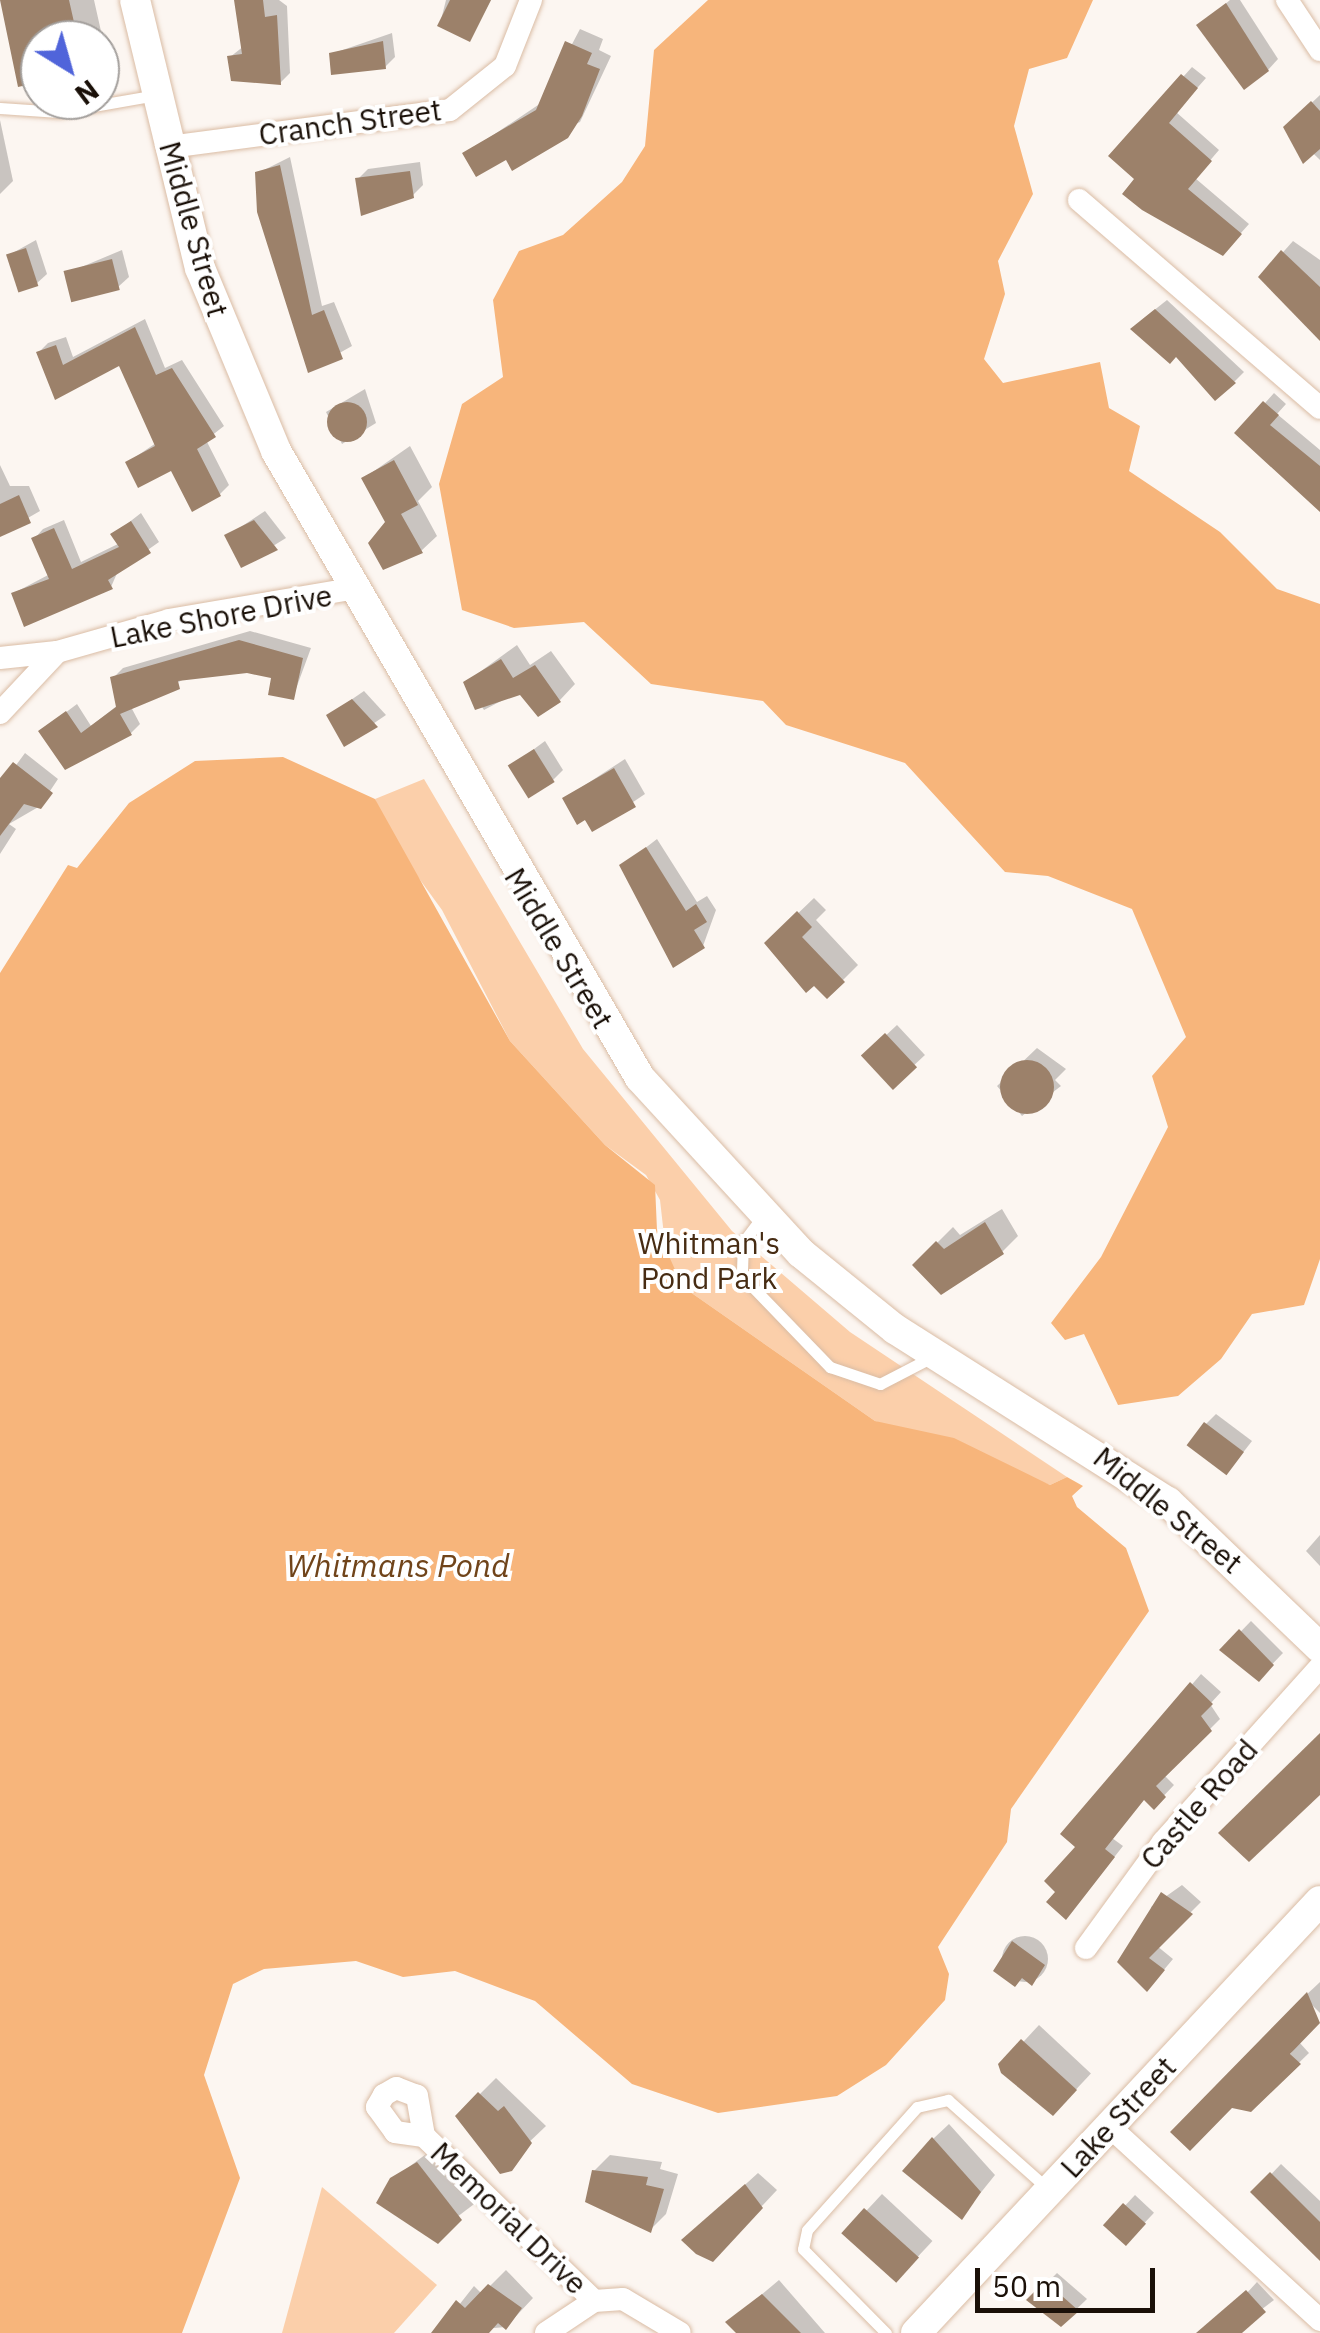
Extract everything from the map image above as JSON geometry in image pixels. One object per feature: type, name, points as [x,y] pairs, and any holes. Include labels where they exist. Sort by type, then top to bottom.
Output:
[{"type":"main road","name":"Middle Street","points":[[135,0],[169,147],[246,388],[351,590],[614,1039],[762,1217],[936,1355],[1168,1502],[1320,1652]]},
{"type":"main road","name":"Lake Street","points":[[916,2333],[1320,1901]]},
{"type":"street","name":"Cranch Street","points":[[169,147],[450,110],[505,66],[530,0]]},
{"type":"street","points":[[1287,0],[1320,50]]},
{"type":"street","points":[[1078,200],[1320,408]]},
{"type":"street","name":"Lake Shore Drive","points":[[2,656],[57,652],[169,620],[351,590]]},
{"type":"street","points":[[0,713],[57,652]]},
{"type":"street","name":"Castle Road","points":[[1086,1948],[1163,1842],[1320,1652]]},
{"type":"street","points":[[1108,2126],[1320,2320]]},
{"type":"street","name":"Memorial Drive","points":[[424,2136],[594,2301]]},
{"type":"street","name":"Memorial Drive","points":[[546,2333],[594,2301],[623,2299],[680,2333]]},
{"type":"lane","points":[[0,108],[69,111],[156,95]]},
{"type":"lane","points":[[762,1217],[743,1242],[742,1276],[830,1367],[880,1384],[936,1355]]},
{"type":"lane","points":[[886,2333],[803,2249],[807,2230],[916,2107],[948,2100],[969,2114],[1049,2190]]},
{"type":"green space","name":"Whitman's Pond Park","points":[[424,779],[583,1049],[732,1231],[850,1332],[1067,1477],[1050,1485],[875,1421],[683,1287],[667,1262],[660,1200],[646,1175],[605,1145],[510,1041],[442,910],[391,840],[375,799]]},
{"type":"green space","points":[[322,2187],[437,2285],[394,2333],[282,2333]]},
{"type":"water","points":[[708,0],[1093,0],[1067,58],[1029,69],[1014,126],[1033,194],[998,261],[1005,294],[984,359],[1003,383],[1100,362],[1109,408],[1140,426],[1129,471],[1220,532],[1277,589],[1320,604],[1320,1259],[1304,1305],[1252,1314],[1221,1359],[1178,1396],[1118,1405],[1084,1334],[1065,1340],[1051,1323],[1101,1257],[1168,1127],[1152,1076],[1186,1037],[1132,909],[1048,876],[1005,872],[905,763],[786,725],[763,701],[651,684],[584,622],[514,628],[462,610],[439,484],[462,404],[503,377],[493,300],[519,251],[563,235],[622,182],[645,146],[654,50]]},
{"type":"water","name":"Whitmans Pond","points":[[283,757],[375,799],[510,1041],[605,1145],[655,1185],[657,1230],[683,1287],[875,1421],[954,1438],[1050,1485],[1067,1477],[1083,1486],[1072,1496],[1077,1507],[1126,1548],[1149,1611],[1011,1809],[1007,1842],[938,1947],[949,1974],[945,2000],[886,2065],[837,2096],[718,2113],[632,2084],[535,2001],[455,1971],[403,1977],[356,1961],[264,1969],[233,1984],[204,2075],[240,2178],[182,2333],[0,2333],[0,973],[68,865],[77,868],[129,803],[195,761]]},
{"type":"building","points":[[0,0],[69,0],[74,20],[20,20],[18,87]]},
{"type":"building","points":[[234,0],[263,0],[265,17],[277,15],[281,85],[231,81],[227,56],[242,54]]},
{"type":"building","points":[[450,0],[491,0],[470,42],[437,26]]},
{"type":"building","points":[[1226,3],[1269,71],[1244,90],[1196,25]]},
{"type":"building","points":[[383,41],[386,69],[331,75],[329,53]]},
{"type":"building","points":[[565,41],[592,53],[587,64],[600,69],[582,116],[568,138],[512,171],[506,160],[476,177],[462,153],[536,110]]},
{"type":"building","points":[[1181,74],[1198,88],[1169,123],[1212,161],[1188,189],[1242,234],[1223,256],[1142,210],[1122,194],[1134,179],[1108,156]]},
{"type":"building","points":[[1311,101],[1320,111],[1320,149],[1303,164],[1283,127]]},
{"type":"building","points":[[280,165],[312,315],[324,310],[343,359],[308,373],[257,212],[255,172]]},
{"type":"building","points":[[410,171],[414,198],[361,216],[355,178]]},
{"type":"building","points":[[26,248],[38,286],[18,293],[6,254]]},
{"type":"building","points":[[1281,250],[1320,287],[1320,341],[1258,277]]},
{"type":"building","points":[[112,259],[120,290],[71,302],[63,271]]},
{"type":"building","points":[[1155,309],[1236,383],[1215,401],[1176,357],[1170,364],[1130,329]]},
{"type":"building","points":[[135,327],[156,375],[172,368],[216,437],[197,449],[221,496],[192,512],[171,471],[138,488],[125,462],[155,446],[119,366],[55,400],[36,352],[56,345],[63,365]]},
{"type":"building","points":[[1263,401],[1279,415],[1270,425],[1320,466],[1320,512],[1234,433]]},
{"type":"building","points":[[347,402],[361,408],[367,422],[361,436],[347,442],[333,436],[327,422],[333,408]]},
{"type":"building","points":[[394,460],[418,505],[401,514],[423,553],[383,570],[368,543],[385,522],[361,478]]},
{"type":"building","points":[[19,495],[31,523],[0,537],[0,504]]},
{"type":"building","points":[[254,520],[278,550],[241,568],[224,535]]},
{"type":"building","points":[[131,521],[151,553],[108,580],[113,589],[24,627],[11,593],[49,579],[31,538],[54,528],[72,569],[119,547],[110,534]]},
{"type":"building","points":[[239,640],[303,658],[294,700],[268,695],[271,678],[247,673],[178,681],[180,689],[120,714],[132,735],[65,770],[38,731],[66,711],[81,733],[116,707],[110,677]]},
{"type":"building","points":[[501,659],[513,678],[535,665],[561,702],[538,717],[520,695],[475,710],[463,682]]},
{"type":"building","points":[[352,699],[378,727],[344,747],[326,715]]},
{"type":"building","points":[[534,749],[555,782],[528,799],[508,765]]},
{"type":"building","points":[[13,762],[53,793],[41,809],[24,804],[0,836],[0,778]]},
{"type":"building","points":[[614,768],[636,807],[592,832],[585,820],[577,825],[562,798]]},
{"type":"building","points":[[646,847],[686,911],[696,904],[707,922],[694,930],[705,948],[673,968],[619,865]]},
{"type":"building","points":[[797,911],[812,927],[802,937],[845,982],[827,999],[814,986],[806,993],[764,943]]},
{"type":"building","points":[[885,1033],[917,1067],[893,1090],[861,1056]]},
{"type":"building","points":[[1027,1060],[1046,1068],[1054,1087],[1046,1106],[1027,1114],[1008,1106],[1000,1087],[1008,1068]]},
{"type":"building","points":[[985,1222],[1004,1254],[941,1295],[912,1265],[936,1241],[944,1249]]},
{"type":"building","points":[[1204,1422],[1244,1452],[1226,1475],[1187,1445]]},
{"type":"building","points":[[1239,1629],[1274,1665],[1259,1682],[1219,1650]]},
{"type":"building","points":[[1190,1682],[1213,1704],[1201,1716],[1212,1731],[1156,1786],[1166,1797],[1154,1810],[1144,1800],[1105,1849],[1115,1857],[1066,1920],[1046,1902],[1055,1892],[1044,1881],[1075,1847],[1060,1834]]},
{"type":"building","points":[[1320,1733],[1320,1795],[1249,1862],[1218,1833]]},
{"type":"building","points":[[1161,1892],[1193,1914],[1149,1958],[1165,1970],[1147,1992],[1117,1962]]},
{"type":"building","points":[[1012,1941],[1045,1965],[1032,1986],[1022,1978],[1015,1987],[993,1971]]},
{"type":"building","points":[[1307,1992],[1320,2023],[1290,2054],[1301,2064],[1251,2112],[1232,2108],[1190,2151],[1170,2132]]},
{"type":"building","points":[[1021,2039],[1077,2090],[1053,2116],[1001,2073],[998,2064]]},
{"type":"building","points":[[478,2092],[498,2111],[504,2106],[532,2143],[512,2171],[500,2174],[455,2116]]},
{"type":"building","points":[[932,2137],[981,2192],[962,2220],[902,2171]]},
{"type":"building","points":[[417,2162],[462,2220],[438,2244],[376,2203],[390,2178]]},
{"type":"building","points":[[592,2170],[648,2177],[646,2185],[664,2189],[651,2233],[585,2202]]},
{"type":"building","points":[[1270,2172],[1320,2222],[1320,2261],[1250,2192]]},
{"type":"building","points":[[745,2184],[763,2208],[713,2262],[696,2254],[681,2240]]},
{"type":"building","points":[[1123,2203],[1146,2224],[1126,2246],[1103,2225]]},
{"type":"building","points":[[864,2208],[919,2258],[896,2283],[841,2233]]},
{"type":"building","points":[[1045,2281],[1079,2311],[1061,2327],[1026,2300]]},
{"type":"building","points":[[488,2284],[522,2308],[506,2330],[498,2323],[489,2333],[431,2333],[456,2300],[465,2308]]},
{"type":"building","points":[[1246,2290],[1266,2312],[1242,2333],[1196,2333]]},
{"type":"building","points":[[762,2294],[801,2333],[736,2333],[725,2322]]}]
